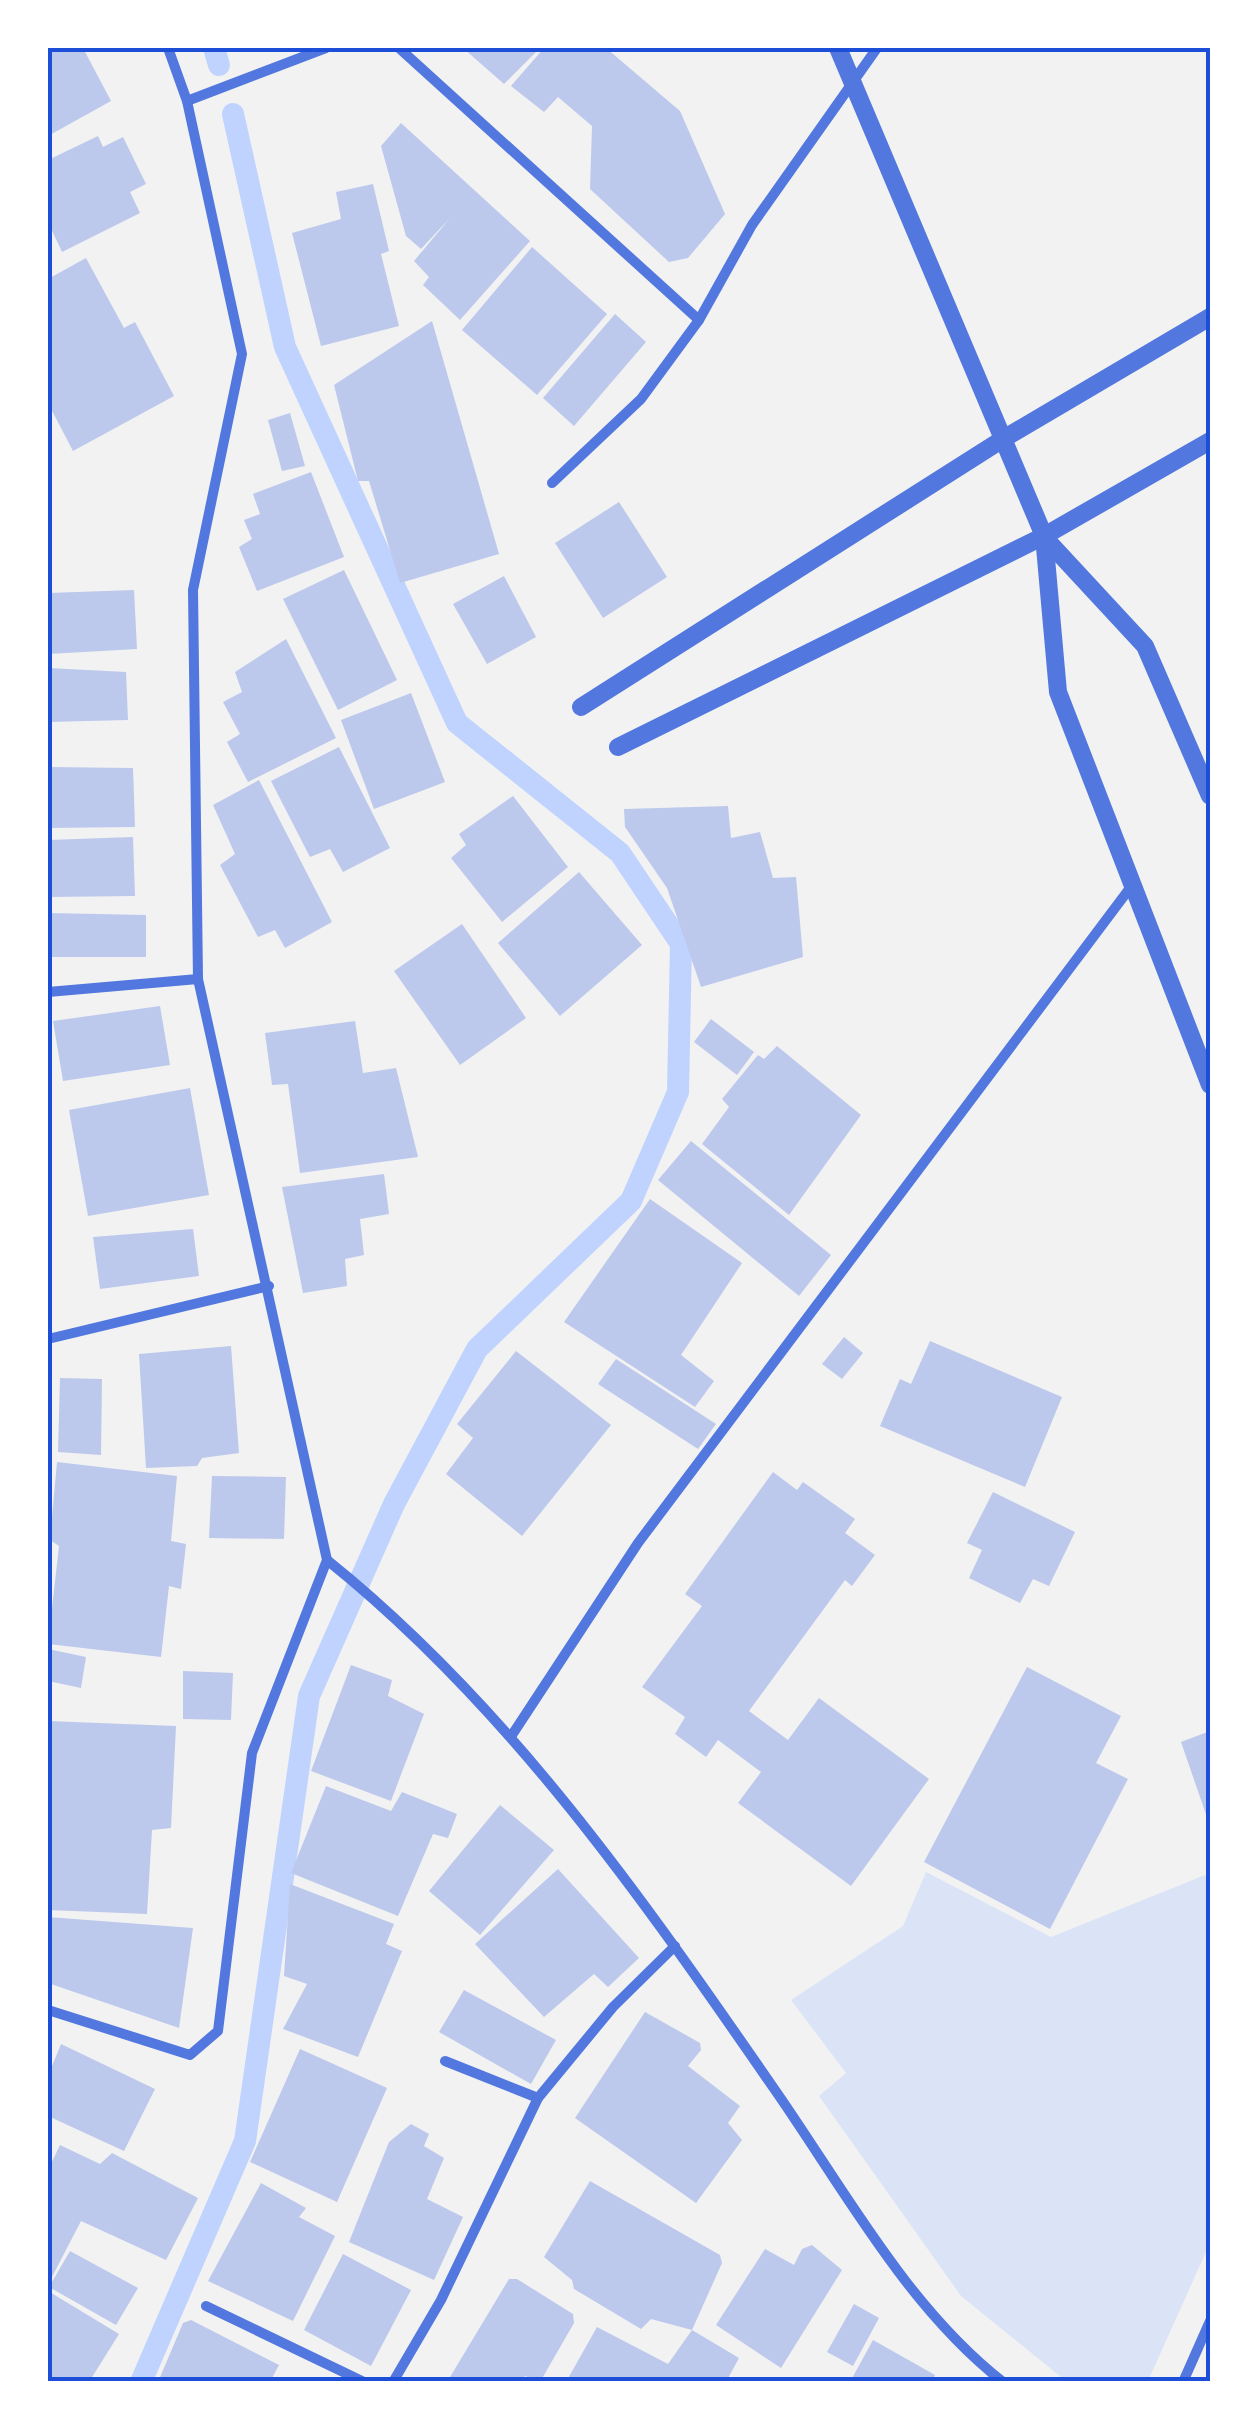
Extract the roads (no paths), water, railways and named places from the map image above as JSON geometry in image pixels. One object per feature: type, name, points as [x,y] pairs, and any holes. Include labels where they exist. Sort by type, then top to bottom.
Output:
[{"type":"street","points":[[48,2010],[190,2056],[218,2031],[252,1753],[328,1560],[198,978],[193,590],[242,354],[187,101],[168,48]]},
{"type":"street","points":[[187,101],[326,48]]},
{"type":"street","points":[[399,48],[699,320]]},
{"type":"street","points":[[838,48],[1044,536],[1058,692],[1210,1085]]},
{"type":"street","points":[[552,483],[641,399],[699,320],[752,225],[877,48]]},
{"type":"street","points":[[581,707],[1003,438],[1210,318]]},
{"type":"street","points":[[618,747],[1044,536],[1210,441]]},
{"type":"street","points":[[1044,536],[1145,646],[1210,796]]},
{"type":"street","points":[[512,1736],[638,1544],[1133,883]]},
{"type":"street","points":[[48,992],[198,978]]},
{"type":"street","points":[[48,1339],[269,1286]]},
{"type":"street","points":[[328,1560],[402,1620],[512,1736],[676,1946],[920,2298],[1003,2382]]},
{"type":"street","points":[[393,2382],[442,2300],[538,2098],[613,2007],[676,1946]]},
{"type":"street","points":[[445,2061],[538,2098]]},
{"type":"street","points":[[206,2306],[364,2382]]},
{"type":"street","points":[[1183,2382],[1210,2320]]},
{"type":"waterway","points":[[214,48],[219,65]]},
{"type":"waterway","points":[[141,2382],[245,2141],[309,1696],[394,1504],[477,1349],[631,1201],[678,1092],[681,944],[620,853],[457,723],[285,347],[233,114]]}]
